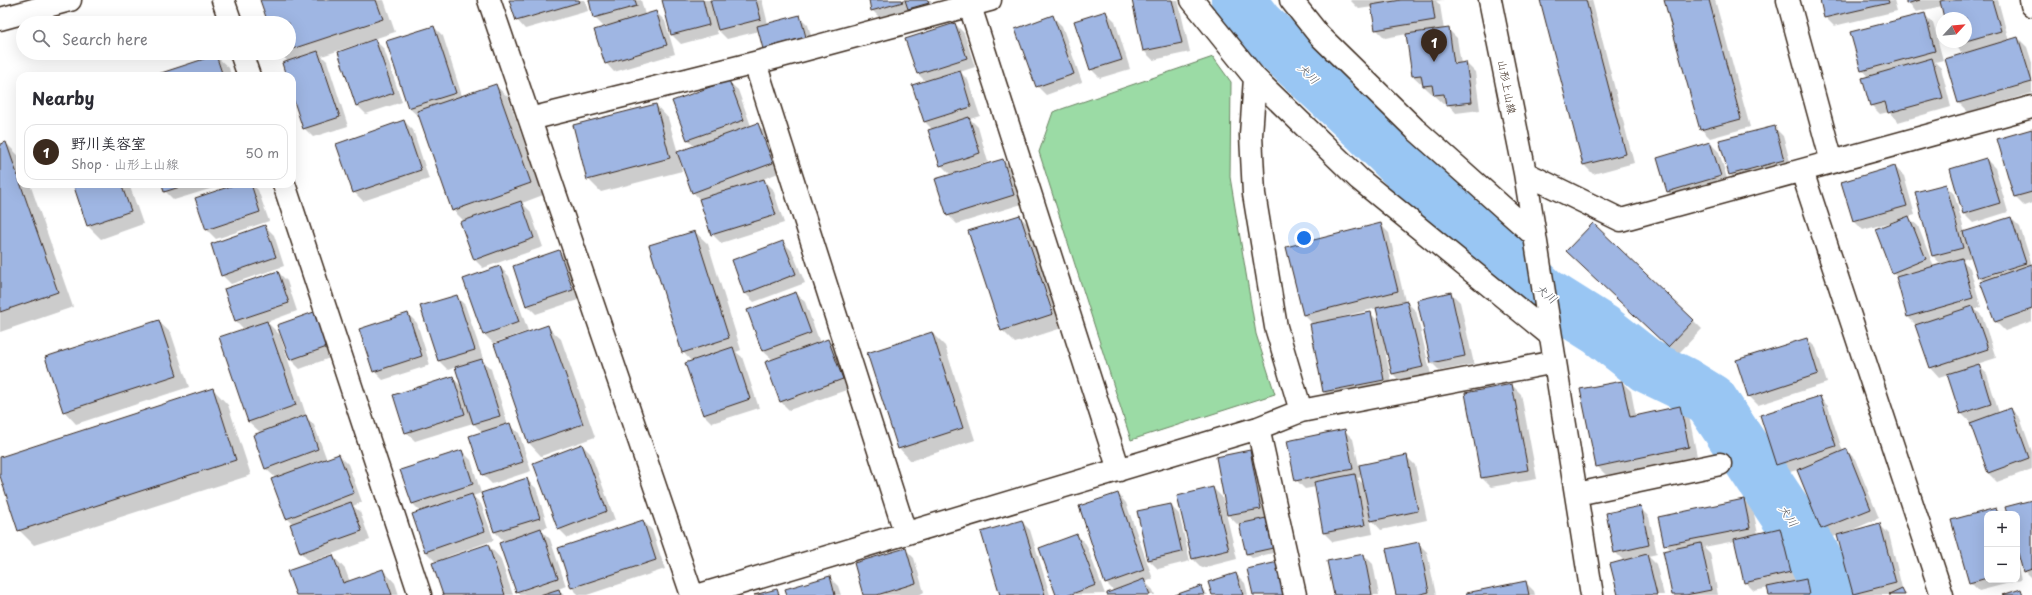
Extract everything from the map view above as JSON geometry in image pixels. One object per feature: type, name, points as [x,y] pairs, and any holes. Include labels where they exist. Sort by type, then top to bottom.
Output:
[{"type":"street","points":[[0,19],[70,0]]},
{"type":"street","points":[[223,0],[229,16]]},
{"type":"street","points":[[489,0],[692,595]]},
{"type":"street","points":[[530,119],[754,63],[968,2],[990,0]]},
{"type":"street","points":[[1192,0],[1255,78],[1359,179],[1550,335]]},
{"type":"street","points":[[1291,0],[1318,36],[1414,129],[1536,236]]},
{"type":"street","name":"山形上山線","points":[[1490,0],[1525,173],[1536,236],[1550,335],[1577,494],[1592,595]]},
{"type":"street","points":[[1788,0],[1832,162]]},
{"type":"street","points":[[2031,0],[2032,5]]},
{"type":"street","points":[[968,2],[1119,470]]},
{"type":"street","points":[[243,60],[248,72]]},
{"type":"street","points":[[754,63],[905,532]]},
{"type":"street","points":[[1255,78],[1251,135],[1254,194],[1276,327],[1301,411]]},
{"type":"street","points":[[1525,173],[1620,220],[2032,107]]},
{"type":"street","points":[[1802,171],[1942,595]]},
{"type":"street","points":[[285,188],[420,595]]},
{"type":"street","points":[[700,595],[905,532],[1258,428],[1301,411],[1555,362]]},
{"type":"street","points":[[1258,428],[1295,595]]},
{"type":"street","points":[[1577,494],[1720,464]]},
{"type":"green space","points":[[1213,57],[1231,82],[1230,177],[1256,334],[1275,394],[1131,440],[1039,152],[1053,112]]},
{"type":"building","points":[[260,0],[376,0],[383,19],[296,48],[296,16],[266,16]]},
{"type":"building","points":[[509,0],[579,0],[580,2],[516,21]]},
{"type":"building","points":[[589,0],[635,0],[637,6],[593,18]]},
{"type":"building","points":[[662,0],[703,0],[709,25],[671,35]]},
{"type":"building","points":[[710,0],[756,0],[761,19],[718,30]]},
{"type":"building","points":[[869,0],[902,0],[903,2],[871,11]]},
{"type":"building","points":[[905,0],[928,0],[929,3],[908,9]]},
{"type":"building","points":[[1132,0],[1172,0],[1182,43],[1143,51]]},
{"type":"building","points":[[1401,0],[1432,0],[1435,20],[1375,30],[1371,5]]},
{"type":"building","points":[[1540,0],[1586,0],[1626,154],[1583,165]]},
{"type":"building","points":[[1664,0],[1709,0],[1741,119],[1700,130]]},
{"type":"building","points":[[1820,0],[1888,0],[1889,3],[1824,18]]},
{"type":"building","points":[[1906,0],[1920,0],[1906,4]]},
{"type":"building","points":[[1992,0],[2001,31],[1972,39],[1972,12],[1943,12],[1940,1]]},
{"type":"building","points":[[656,11],[667,45],[605,64],[594,30]]},
{"type":"building","points":[[1106,11],[1122,60],[1090,70],[1074,21]]},
{"type":"building","points":[[1925,13],[1935,51],[1861,71],[1850,32]]},
{"type":"building","points":[[800,15],[806,37],[763,49],[757,26]]},
{"type":"building","points":[[1053,15],[1074,74],[1036,87],[1015,29]]},
{"type":"building","points":[[955,23],[967,58],[917,74],[905,39]]},
{"type":"building","points":[[434,26],[456,93],[408,108],[386,41]]},
{"type":"building","points":[[1449,28],[1454,64],[1466,62],[1472,102],[1446,105],[1444,94],[1434,95],[1432,85],[1423,86],[1421,75],[1412,76],[1406,34]]},
{"type":"building","points":[[2018,37],[2032,82],[1958,103],[1945,59]]},
{"type":"building","points":[[375,39],[394,93],[356,106],[338,52]]},
{"type":"building","points":[[318,51],[340,117],[303,129],[296,107],[296,72],[285,72],[282,63],[296,60],[296,58]]},
{"type":"building","points":[[1932,58],[1943,98],[1888,113],[1885,102],[1870,106],[1862,78]]},
{"type":"building","points":[[201,60],[218,60],[222,72],[164,72]]},
{"type":"building","points":[[960,70],[971,107],[924,122],[912,85]]},
{"type":"building","points":[[729,80],[744,120],[687,140],[672,101]]},
{"type":"building","points":[[496,84],[531,183],[452,211],[417,111]]},
{"type":"building","points":[[656,104],[670,158],[587,180],[573,125]]},
{"type":"building","points":[[969,117],[980,153],[940,166],[928,130]]},
{"type":"building","points":[[404,120],[421,170],[353,193],[336,144]]},
{"type":"building","points":[[758,123],[773,163],[692,193],[677,152]]},
{"type":"building","points":[[1775,126],[1784,160],[1729,175],[1719,140]]},
{"type":"building","points":[[2032,129],[2032,192],[2014,197],[1997,139]]},
{"type":"building","points":[[6,142],[16,171],[16,188],[22,188],[58,292],[0,312],[0,144]]},
{"type":"building","points":[[1710,142],[1721,176],[1667,192],[1657,158]]},
{"type":"building","points":[[1986,158],[2000,203],[1963,214],[1950,169]]},
{"type":"building","points":[[1003,159],[1014,195],[947,216],[935,179]]},
{"type":"building","points":[[1895,166],[1907,206],[1853,221],[1841,182]]},
{"type":"building","points":[[764,179],[776,215],[711,235],[699,199]]},
{"type":"building","points":[[1946,184],[1963,248],[1932,256],[1915,192]]},
{"type":"building","points":[[74,188],[122,188],[131,211],[87,226]]},
{"type":"building","points":[[163,188],[176,188],[164,192]]},
{"type":"building","points":[[225,188],[252,188],[260,212],[206,230],[195,198]]},
{"type":"building","points":[[521,201],[534,238],[474,260],[460,222]]},
{"type":"building","points":[[1020,215],[1053,314],[1001,331],[968,231]]},
{"type":"building","points":[[1909,216],[1926,259],[1892,273],[1875,229]]},
{"type":"building","points":[[2011,217],[2026,263],[1978,278],[1963,232]]},
{"type":"building","points":[[1381,223],[1398,291],[1303,315],[1286,247]]},
{"type":"building","points":[[1593,223],[1694,320],[1668,347],[1566,251]]},
{"type":"building","points":[[265,225],[276,257],[221,276],[211,244]]},
{"type":"building","points":[[695,231],[729,338],[682,353],[649,245]]},
{"type":"building","points":[[783,241],[796,274],[744,294],[732,260]]},
{"type":"building","points":[[559,250],[573,290],[526,306],[513,266]]},
{"type":"building","points":[[1962,258],[1973,298],[1907,317],[1896,277]]},
{"type":"building","points":[[2032,264],[2032,309],[1995,322],[1980,282]]},
{"type":"building","points":[[500,266],[519,322],[483,335],[463,279]]},
{"type":"building","points":[[278,271],[289,303],[235,321],[224,289]]},
{"type":"building","points":[[796,292],[811,333],[762,351],[747,310]]},
{"type":"building","points":[[1451,292],[1465,356],[1431,363],[1417,300]]},
{"type":"building","points":[[457,295],[475,350],[438,361],[420,306]]},
{"type":"building","points":[[1407,301],[1423,367],[1392,374],[1376,308]]},
{"type":"building","points":[[1973,306],[1988,349],[1930,368],[1915,325]]},
{"type":"building","points":[[314,312],[327,347],[290,360],[277,325]]},
{"type":"building","points":[[1371,312],[1384,380],[1323,392],[1310,324]]},
{"type":"building","points":[[408,313],[422,356],[373,372],[359,329]]},
{"type":"building","points":[[159,320],[177,375],[63,412],[45,357]]},
{"type":"building","points":[[267,321],[296,405],[248,422],[219,337]]},
{"type":"building","points":[[548,325],[583,424],[528,443],[494,344]]},
{"type":"building","points":[[932,332],[963,428],[898,449],[867,353]]},
{"type":"building","points":[[1807,338],[1818,374],[1748,397],[1736,360]]},
{"type":"building","points":[[828,339],[843,379],[780,402],[765,362]]},
{"type":"building","points":[[733,347],[750,399],[703,415],[685,363]]},
{"type":"building","points":[[482,359],[500,416],[473,424],[455,367]]},
{"type":"building","points":[[1979,364],[1991,404],[1960,414],[1947,374]]},
{"type":"building","points":[[453,376],[465,414],[405,433],[393,395]]},
{"type":"building","points":[[1622,381],[1630,417],[1680,406],[1689,447],[1596,467],[1580,389]]},
{"type":"building","points":[[1512,384],[1528,470],[1481,478],[1465,393]]},
{"type":"building","points":[[213,388],[236,460],[18,531],[0,476],[0,457]]},
{"type":"building","points":[[1820,396],[1836,446],[1776,465],[1760,415]]},
{"type":"building","points":[[2011,408],[2029,458],[1988,473],[1970,423]]},
{"type":"building","points":[[306,415],[318,449],[265,469],[253,435]]},
{"type":"building","points":[[510,423],[523,462],[482,475],[469,436]]},
{"type":"building","points":[[1345,429],[1353,469],[1295,481],[1287,441]]},
{"type":"building","points":[[582,444],[607,511],[558,530],[533,463]]},
{"type":"building","points":[[1847,449],[1871,509],[1821,529],[1797,470]]},
{"type":"building","points":[[462,450],[473,484],[412,504],[400,470]]},
{"type":"building","points":[[1250,450],[1261,509],[1227,515],[1216,457]]},
{"type":"building","points":[[339,454],[354,493],[286,519],[271,479]]},
{"type":"building","points":[[1407,455],[1418,511],[1371,521],[1359,465]]},
{"type":"building","points":[[1355,474],[1365,525],[1323,533],[1314,482]]},
{"type":"building","points":[[527,478],[540,518],[494,532],[481,493]]},
{"type":"building","points":[[1213,487],[1229,550],[1192,559],[1177,496]]},
{"type":"building","points":[[1118,493],[1144,570],[1105,584],[1079,506]]},
{"type":"building","points":[[472,494],[485,531],[425,552],[412,514]]},
{"type":"building","points":[[1744,499],[1750,528],[1664,545],[1658,517]]},
{"type":"building","points":[[2032,500],[2032,569],[2023,572],[2020,560],[2020,511],[2006,511],[2005,507]]},
{"type":"building","points":[[351,502],[362,531],[300,553],[290,524]]},
{"type":"building","points":[[1171,504],[1182,552],[1148,560],[1137,511]]},
{"type":"building","points":[[1641,506],[1649,545],[1614,553],[1606,513]]},
{"type":"building","points":[[1996,508],[1997,511],[1985,511]]},
{"type":"building","points":[[1984,511],[1984,579],[1969,583],[1951,520]]},
{"type":"building","points":[[1266,518],[1273,548],[1246,554],[1239,524]]},
{"type":"building","points":[[643,520],[656,560],[571,588],[558,548]]},
{"type":"building","points":[[1022,520],[1045,595],[1000,595],[981,532]]},
{"type":"building","points":[[1880,523],[1896,583],[1853,594],[1837,535]]},
{"type":"building","points":[[541,528],[558,578],[516,592],[499,543]]},
{"type":"building","points":[[1780,528],[1791,572],[1744,583],[1734,539]]},
{"type":"building","points":[[1077,534],[1096,585],[1069,595],[1056,595],[1039,548]]},
{"type":"building","points":[[1419,542],[1429,592],[1417,595],[1396,595],[1386,549]]},
{"type":"building","points":[[1701,543],[1711,590],[1686,595],[1672,595],[1663,551]]},
{"type":"building","points":[[488,544],[505,595],[443,595],[432,563]]},
{"type":"building","points":[[906,548],[916,583],[877,595],[863,595],[854,563]]},
{"type":"building","points":[[1364,554],[1372,595],[1334,595],[1327,561]]},
{"type":"building","points":[[1647,554],[1657,595],[1618,595],[1610,564]]},
{"type":"building","points":[[333,555],[343,583],[383,569],[392,595],[296,595],[287,571]]},
{"type":"building","points":[[1278,562],[1286,595],[1253,595],[1247,569]]},
{"type":"building","points":[[1236,573],[1243,595],[1212,595],[1208,582]]},
{"type":"building","points":[[830,576],[835,595],[787,595],[785,589]]},
{"type":"building","points":[[1144,579],[1150,595],[1107,595],[1107,593]]},
{"type":"building","points":[[1806,579],[1809,595],[1769,595],[1767,587]]},
{"type":"building","points":[[1526,581],[1529,595],[1466,595],[1466,593]]},
{"type":"building","points":[[1201,586],[1204,595],[1175,595]]},
{"type":"building","points":[[559,589],[561,595],[540,595]]},
{"type":"building","points":[[777,589],[779,595],[754,595]]},
{"type":"building","points":[[1902,589],[1905,595],[1889,595]]},
{"type":"building","points":[[2021,589],[2023,595],[2002,595]]},
{"type":"waterway","name":"犬川","points":[[1238,0],[1257,25],[1367,128],[1454,214],[1544,294],[1601,330],[1647,366],[1682,383],[1711,401],[1811,551],[1832,595]]},
{"type":"place","name":"野川美容室","points":[[1434,62]]}]
